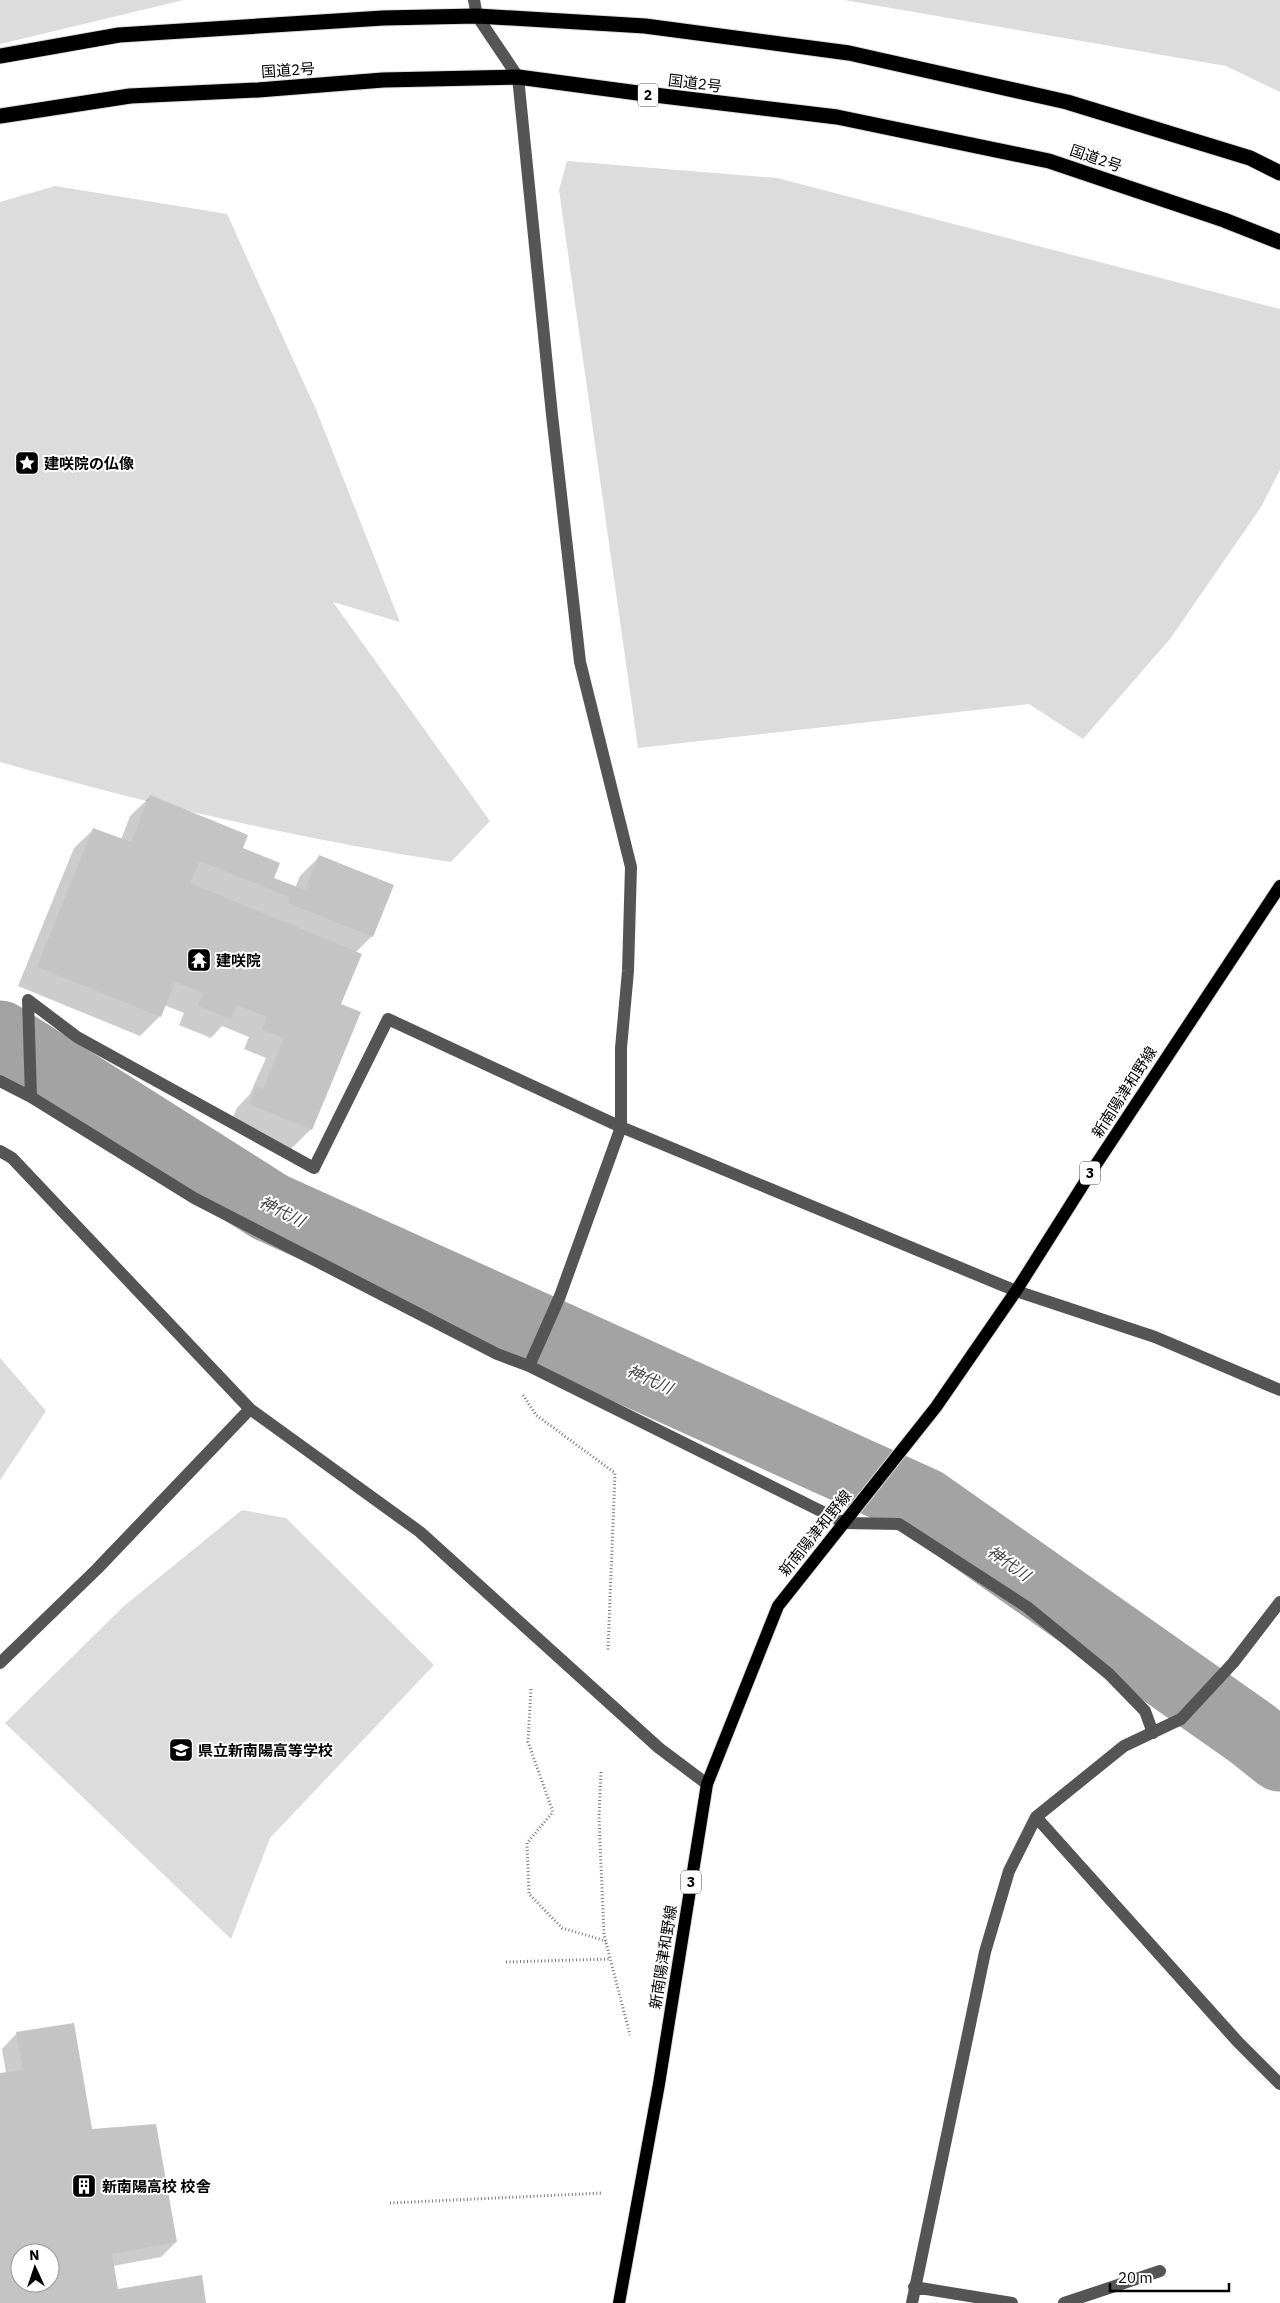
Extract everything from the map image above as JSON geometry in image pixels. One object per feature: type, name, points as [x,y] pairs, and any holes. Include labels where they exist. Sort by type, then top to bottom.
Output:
[{"type":"highway","points":[[0,56],[118,35],[364,19],[477,16],[644,26],[850,53],[1067,102],[1250,158],[1280,172]]},
{"type":"highway","name":"国道2号","points":[[0,116],[130,96],[258,90],[383,80],[518,77],[638,94],[838,117],[1039,159],[1224,220],[1280,242]]},
{"type":"main road","name":"新南陽津和野線","points":[[619,2303],[659,2084],[707,1784],[778,1606],[936,1407],[1016,1291],[1095,1166],[1280,886]]},
{"type":"street","points":[[474,0],[477,16],[518,77],[552,415],[580,662],[631,867],[628,971],[621,1048],[621,1127],[560,1296],[529,1366]]},
{"type":"street","points":[[30,1097],[28,1000],[77,1037],[314,1168],[388,1019],[621,1127],[1016,1291],[1155,1337],[1280,1390]]},
{"type":"street","points":[[0,1081],[30,1097],[194,1198],[497,1354],[529,1366],[844,1523],[899,1524],[1027,1607],[1109,1674],[1146,1711],[1153,1733]]},
{"type":"street","points":[[0,1151],[12,1158],[250,1409],[420,1532],[659,1748],[707,1784]]},
{"type":"street","points":[[0,1663],[96,1568],[250,1409]]},
{"type":"street","points":[[912,2303],[985,1952],[1009,1870],[1036,1818],[1124,1746],[1180,1719],[1233,1663],[1280,1602]]},
{"type":"street","points":[[1036,1818],[1238,2042],[1280,2084]]},
{"type":"street","points":[[1064,2303],[1160,2270]]},
{"type":"street","points":[[914,2287],[1012,2303]]},
{"type":"path","points":[[523,1394],[536,1415],[615,1473],[608,1650]]},
{"type":"path","points":[[531,1689],[528,1742],[553,1812],[527,1844],[529,1894],[562,1928],[606,1941]]},
{"type":"path","points":[[601,1772],[599,1817],[604,1935],[630,2035]]},
{"type":"path","points":[[506,1962],[610,1959]]},
{"type":"path","points":[[390,2203],[603,2193]]},
{"type":"shaded area","points":[[0,0],[184,0],[0,44]]},
{"type":"shaded area","points":[[844,0],[1280,0],[1280,92],[1226,66]]},
{"type":"shaded area","points":[[567,161],[777,178],[1280,309],[1280,470],[1261,507],[1170,639],[1083,739],[1029,704],[638,748],[559,190]]},
{"type":"shaded area","points":[[55,186],[227,214],[317,412],[400,622],[333,602],[490,821],[451,862],[337,843],[224,819],[0,762],[0,202]]},
{"type":"shaded area","points":[[0,1358],[46,1411],[0,1480]]},
{"type":"shaded area","points":[[242,1510],[286,1518],[434,1665],[270,1838],[231,1939],[5,1723],[124,1606]]},
{"type":"building","name":"建咲院","points":[[150,795],[248,835],[243,848],[280,863],[274,878],[305,890],[319,855],[394,885],[373,937],[288,903],[289,897],[200,861],[190,883],[362,954],[341,1004],[361,1012],[312,1130],[249,1104],[256,1087],[263,1089],[284,1038],[262,1030],[267,1017],[237,1005],[231,1019],[198,1006],[203,993],[175,982],[161,1017],[37,967],[93,828],[131,842]]},
{"type":"building","name":"新南陽高校 校舎","points":[[74,2023],[92,2129],[156,2124],[177,2242],[112,2254],[118,2289],[202,2275],[206,2303],[0,2303],[0,2073],[23,2070],[16,2032]]},
{"type":"waterway","name":"神代川","points":[[0,1036],[270,1207],[924,1503],[1251,1733],[1280,1756]]},
{"type":"place","name":"建咲院の仏像","points":[[27,463]]},
{"type":"place","name":"建咲院","points":[[199,960]]},
{"type":"place","name":"県立新南陽高等学校","points":[[181,1750]]},
{"type":"place","name":"新南陽高校 校舎","points":[[84,2186]]}]
